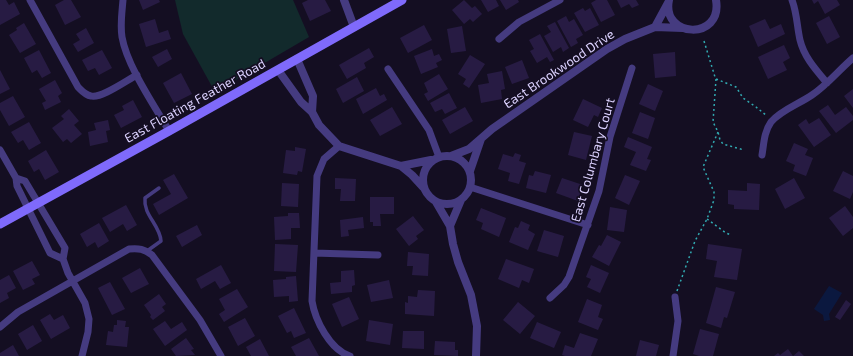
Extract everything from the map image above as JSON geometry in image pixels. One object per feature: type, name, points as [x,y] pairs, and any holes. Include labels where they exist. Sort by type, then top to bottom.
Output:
[{"type":"main road","name":"East Floating Feather Road","points":[[0,224],[402,0]]},
{"type":"street","points":[[30,0],[78,87],[84,93],[92,97],[101,95],[137,75]]},
{"type":"street","points":[[123,0],[121,26],[122,38],[137,75],[169,131]]},
{"type":"street","points":[[344,0],[354,27]]},
{"type":"street","points":[[498,39],[519,22],[560,0]]},
{"type":"street","points":[[792,0],[796,14],[800,41],[805,54],[827,83]]},
{"type":"street","points":[[655,27],[669,1]]},
{"type":"street","points":[[669,1],[668,8],[671,18],[683,28]]},
{"type":"street","name":"East Brookwood Drive","points":[[451,156],[469,149],[492,129],[607,49],[655,27],[699,30],[709,24],[715,15],[718,1]]},
{"type":"street","points":[[762,155],[765,132],[771,122],[812,95],[853,58]]},
{"type":"street","points":[[297,59],[313,96],[312,112]]},
{"type":"street","name":"East Columbary Court","points":[[550,298],[564,285],[569,277],[588,225],[599,191],[610,137],[632,68]]},
{"type":"street","points":[[388,69],[429,130],[436,158]]},
{"type":"street","points":[[278,70],[301,102],[312,112],[319,125],[339,146],[401,166],[412,175],[423,187],[430,198],[436,202],[449,204],[461,200]]},
{"type":"street","points":[[450,226],[461,200],[467,194],[470,187],[470,171],[481,139]]},
{"type":"street","points":[[339,146],[324,159],[317,176],[312,301],[317,319],[332,344],[350,356]]},
{"type":"street","points":[[1,152],[16,178],[17,186],[50,253],[63,259]]},
{"type":"street","points":[[401,166],[451,156],[462,161],[470,171]]},
{"type":"street","points":[[423,187],[423,172],[436,158]]},
{"type":"street","points":[[16,178],[25,181],[65,248],[63,259],[85,303],[89,319],[88,332],[82,356]]},
{"type":"street","points":[[470,187],[588,225]]},
{"type":"street","points":[[436,202],[450,226],[455,250],[471,295],[477,326],[476,356]]},
{"type":"street","points":[[0,327],[18,312],[129,249],[137,248],[145,250],[152,255],[200,320],[221,356]]},
{"type":"street","points":[[314,253],[378,255]]},
{"type":"street","points":[[673,356],[678,321],[675,297]]},
{"type":"lane","points":[[145,250],[161,241],[160,234],[146,211],[145,202],[145,198],[159,188]]},
{"type":"path","points":[[704,41],[716,79],[712,115],[714,124],[723,144],[744,150]]},
{"type":"path","points":[[716,79],[736,87],[745,100],[767,116]]},
{"type":"path","points":[[675,297],[695,241],[713,205],[714,196],[703,167],[718,132]]},
{"type":"path","points":[[707,219],[731,235]]},
{"type":"green space","points":[[175,0],[293,0],[309,37],[215,92],[183,34]]},
{"type":"water","points":[[829,286],[842,293],[829,314],[830,320],[824,321],[823,315],[814,309]]},
{"type":"building","points":[[0,0],[6,0],[9,5],[14,2],[20,14],[0,25]]},
{"type":"building","points":[[64,0],[71,0],[81,17],[65,25],[55,5]]},
{"type":"building","points":[[139,0],[159,0],[160,2],[143,10]]},
{"type":"building","points":[[308,0],[325,0],[331,11],[310,21],[302,3]]},
{"type":"building","points":[[464,0],[472,8],[475,6],[482,14],[473,22],[470,19],[464,24],[452,10]]},
{"type":"building","points":[[481,0],[496,0],[499,6],[488,12]]},
{"type":"building","points":[[500,0],[518,0],[519,2],[506,10]]},
{"type":"building","points":[[596,0],[607,0],[615,15],[601,22],[591,3]]},
{"type":"building","points":[[617,0],[636,0],[639,5],[632,8],[629,4],[621,8]]},
{"type":"building","points":[[812,0],[837,0],[840,5],[825,14],[818,1],[814,4]]},
{"type":"building","points":[[583,8],[585,11],[590,8],[599,25],[585,32],[574,13]]},
{"type":"building","points":[[566,16],[569,22],[574,19],[583,35],[576,39],[578,43],[571,47],[557,21]]},
{"type":"building","points":[[829,16],[840,37],[827,44],[816,23]]},
{"type":"building","points":[[155,19],[159,33],[168,30],[171,39],[146,47],[139,24]]},
{"type":"building","points":[[765,19],[770,29],[781,24],[785,34],[758,47],[749,26]]},
{"type":"building","points":[[555,22],[569,48],[563,52],[561,47],[553,52],[544,36],[551,32],[547,26]]},
{"type":"building","points":[[24,23],[36,44],[20,53],[9,35]]},
{"type":"building","points":[[424,25],[432,40],[408,53],[400,38]]},
{"type":"building","points":[[462,26],[466,51],[451,53],[447,29]]},
{"type":"building","points":[[86,28],[94,43],[78,52],[73,44],[80,40],[76,34]]},
{"type":"building","points":[[540,34],[554,60],[550,62],[547,57],[537,63],[530,51],[534,49],[529,40]]},
{"type":"building","points":[[784,45],[790,58],[783,62],[787,70],[768,79],[758,57]]},
{"type":"building","points":[[369,48],[374,57],[364,63],[366,68],[347,79],[339,65]]},
{"type":"building","points":[[167,49],[172,59],[158,67],[152,57]]},
{"type":"building","points":[[432,49],[434,56],[439,54],[442,60],[436,63],[438,67],[421,74],[414,56]]},
{"type":"building","points":[[39,50],[51,73],[42,78],[37,70],[32,73],[24,58]]},
{"type":"building","points":[[102,50],[112,68],[99,75],[95,68],[88,71],[82,60]]},
{"type":"building","points":[[675,52],[676,76],[655,78],[653,54]]},
{"type":"building","points":[[470,55],[485,64],[469,88],[463,84],[466,79],[458,74]]},
{"type":"building","points":[[522,60],[529,78],[512,84],[505,67]]},
{"type":"building","points":[[0,70],[10,89],[0,94]]},
{"type":"building","points":[[502,71],[505,89],[501,90],[502,99],[481,103],[478,85],[489,83],[487,74]]},
{"type":"building","points":[[181,73],[192,94],[174,103],[163,83]]},
{"type":"building","points":[[439,74],[448,89],[428,101],[424,94],[428,92],[424,83]]},
{"type":"building","points":[[357,77],[364,91],[343,103],[336,89]]},
{"type":"building","points":[[55,80],[62,93],[58,96],[61,102],[45,110],[42,103],[46,101],[39,89]]},
{"type":"building","points":[[648,84],[663,91],[655,111],[639,104]]},
{"type":"building","points":[[376,88],[380,96],[384,94],[387,100],[363,114],[356,99]]},
{"type":"building","points":[[853,89],[853,108],[844,96]]},
{"type":"building","points":[[449,93],[457,108],[445,114],[442,109],[435,112],[430,103]]},
{"type":"building","points":[[13,96],[25,117],[9,126],[0,110],[0,103]]},
{"type":"building","points":[[583,99],[602,108],[598,117],[594,115],[588,127],[573,120]]},
{"type":"building","points":[[133,100],[142,117],[121,128],[114,115],[124,110],[122,106]]},
{"type":"building","points":[[828,105],[835,115],[846,107],[853,116],[853,120],[836,133],[819,111]]},
{"type":"building","points":[[392,107],[402,124],[380,136],[370,120]]},
{"type":"building","points":[[465,107],[473,121],[450,134],[442,120]]},
{"type":"building","points":[[69,109],[79,121],[74,125],[82,134],[71,143],[67,139],[63,142],[52,128],[64,119],[61,116]]},
{"type":"building","points":[[640,112],[655,118],[648,139],[632,133]]},
{"type":"building","points":[[819,118],[831,135],[814,147],[798,125],[806,119],[809,124]]},
{"type":"building","points":[[108,120],[110,130],[106,131],[108,142],[90,146],[88,132],[96,130],[94,123]]},
{"type":"building","points":[[29,122],[41,143],[29,150],[23,140],[18,143],[11,132]]},
{"type":"building","points":[[574,132],[592,136],[586,160],[568,155]]},
{"type":"building","points":[[628,137],[652,147],[647,159],[651,160],[646,171],[630,165],[636,152],[624,147]]},
{"type":"building","points":[[794,143],[808,149],[805,155],[813,158],[806,176],[793,171],[795,165],[786,161]]},
{"type":"building","points":[[295,147],[306,149],[302,172],[298,171],[297,175],[283,173],[286,150],[295,151]]},
{"type":"building","points":[[46,150],[59,172],[45,180],[39,169],[34,172],[28,161]]},
{"type":"building","points":[[515,153],[521,155],[519,161],[526,163],[519,184],[508,181],[510,173],[498,169],[503,154],[513,157]]},
{"type":"building","points":[[535,171],[551,175],[546,193],[526,188],[529,175],[533,176]]},
{"type":"building","points":[[843,171],[853,176],[853,192],[850,199],[833,191]]},
{"type":"building","points":[[174,174],[188,198],[159,215],[153,204],[171,194],[163,180]]},
{"type":"building","points":[[625,175],[640,181],[629,205],[615,198]]},
{"type":"building","points":[[335,178],[356,179],[355,201],[340,201],[341,189],[335,189]]},
{"type":"building","points":[[562,178],[583,185],[578,201],[556,193]]},
{"type":"building","points":[[794,178],[805,198],[785,209],[775,189]]},
{"type":"building","points":[[282,183],[299,184],[298,207],[281,206]]},
{"type":"building","points":[[747,183],[760,184],[759,210],[734,209],[734,205],[728,204],[728,190],[747,191]]},
{"type":"building","points":[[370,197],[394,197],[394,214],[380,214],[381,226],[373,226],[373,222],[370,222]]},
{"type":"building","points":[[126,205],[137,225],[127,231],[123,224],[110,232],[102,218]]},
{"type":"building","points":[[845,206],[853,217],[853,228],[843,236],[829,218]]},
{"type":"building","points":[[610,207],[627,210],[624,232],[607,230]]},
{"type":"building","points":[[481,208],[506,218],[499,237],[481,229],[483,223],[476,220]]},
{"type":"building","points":[[288,213],[299,213],[300,228],[291,228],[291,239],[275,240],[274,217],[288,216]]},
{"type":"building","points":[[413,216],[424,230],[416,236],[418,239],[409,246],[396,229]]},
{"type":"building","points":[[363,217],[364,228],[348,230],[349,236],[341,237],[340,220]]},
{"type":"building","points":[[521,221],[530,225],[528,230],[535,234],[528,250],[509,242],[515,227],[518,228]]},
{"type":"building","points":[[99,223],[109,241],[98,248],[95,242],[87,247],[80,234]]},
{"type":"building","points":[[197,225],[202,235],[182,247],[176,236]]},
{"type":"building","points":[[544,230],[564,236],[558,257],[537,251]]},
{"type":"building","points":[[607,235],[621,242],[609,266],[592,257],[599,245],[601,246]]},
{"type":"building","points":[[275,244],[298,245],[296,272],[274,271]]},
{"type":"building","points":[[708,244],[742,249],[737,280],[714,277],[717,261],[706,259]]},
{"type":"building","points":[[408,252],[429,254],[428,276],[412,275],[413,266],[407,266]]},
{"type":"building","points":[[506,259],[534,269],[529,283],[522,280],[519,288],[498,279]]},
{"type":"building","points":[[32,261],[40,275],[32,279],[35,284],[23,290],[13,271]]},
{"type":"building","points":[[221,265],[231,283],[220,289],[215,281],[201,289],[196,279]]},
{"type":"building","points":[[591,265],[609,273],[600,293],[587,287],[591,279],[586,277]]},
{"type":"building","points":[[140,268],[149,284],[131,293],[122,278]]},
{"type":"building","points":[[354,270],[355,285],[352,286],[352,292],[331,294],[330,283],[341,282],[341,271]]},
{"type":"building","points":[[9,275],[16,288],[7,293],[9,298],[0,303],[0,280]]},
{"type":"building","points":[[296,276],[298,301],[289,302],[289,296],[274,297],[273,280],[286,279],[286,277]]},
{"type":"building","points":[[389,280],[393,298],[371,302],[367,285]]},
{"type":"building","points":[[110,282],[125,309],[112,315],[98,288]]},
{"type":"building","points":[[716,287],[735,292],[727,318],[724,317],[721,328],[706,323]]},
{"type":"building","points":[[237,289],[248,307],[224,322],[219,314],[225,310],[219,299]]},
{"type":"building","points":[[418,290],[435,291],[434,316],[405,314],[405,302],[408,303],[408,296],[417,297]]},
{"type":"building","points":[[159,294],[166,304],[162,307],[165,311],[153,320],[144,305]]},
{"type":"building","points":[[349,297],[359,319],[342,327],[332,304]]},
{"type":"building","points":[[587,299],[602,305],[598,317],[603,319],[598,330],[578,322]]},
{"type":"building","points":[[846,300],[851,304],[840,320],[835,317]]},
{"type":"building","points":[[518,302],[535,316],[520,334],[503,320]]},
{"type":"building","points":[[294,308],[306,333],[294,338],[291,331],[287,333],[278,316]]},
{"type":"building","points":[[50,314],[54,320],[63,315],[70,328],[51,339],[40,320]]},
{"type":"building","points":[[245,318],[255,336],[238,346],[228,327]]},
{"type":"building","points":[[117,320],[126,321],[125,327],[129,327],[127,347],[106,345],[108,331],[113,332],[114,325],[117,325]]},
{"type":"building","points":[[369,320],[393,324],[390,345],[366,341]]},
{"type":"building","points":[[165,321],[171,329],[182,322],[187,330],[165,346],[153,329]]},
{"type":"building","points":[[537,322],[561,332],[554,348],[530,338]]},
{"type":"building","points":[[33,325],[42,341],[27,350],[18,334]]},
{"type":"building","points":[[700,329],[719,334],[713,356],[699,356],[693,354]]},
{"type":"building","points":[[403,331],[424,331],[424,349],[402,348]]},
{"type":"building","points":[[580,333],[598,339],[591,356],[562,355],[565,345],[574,348]]},
{"type":"building","points":[[186,338],[194,349],[191,350],[195,355],[176,356],[171,349]]},
{"type":"building","points":[[309,338],[319,356],[296,356],[291,347]]},
{"type":"building","points":[[260,339],[269,356],[251,356],[246,347]]},
{"type":"building","points":[[640,340],[659,345],[656,356],[636,356]]},
{"type":"building","points":[[435,341],[455,342],[455,350],[458,350],[458,356],[434,355]]},
{"type":"building","points":[[13,345],[19,356],[0,356],[0,353]]},
{"type":"building","points":[[788,349],[793,356],[774,356],[778,353],[780,355]]},
{"type":"building","points":[[799,351],[804,356],[793,356]]}]
